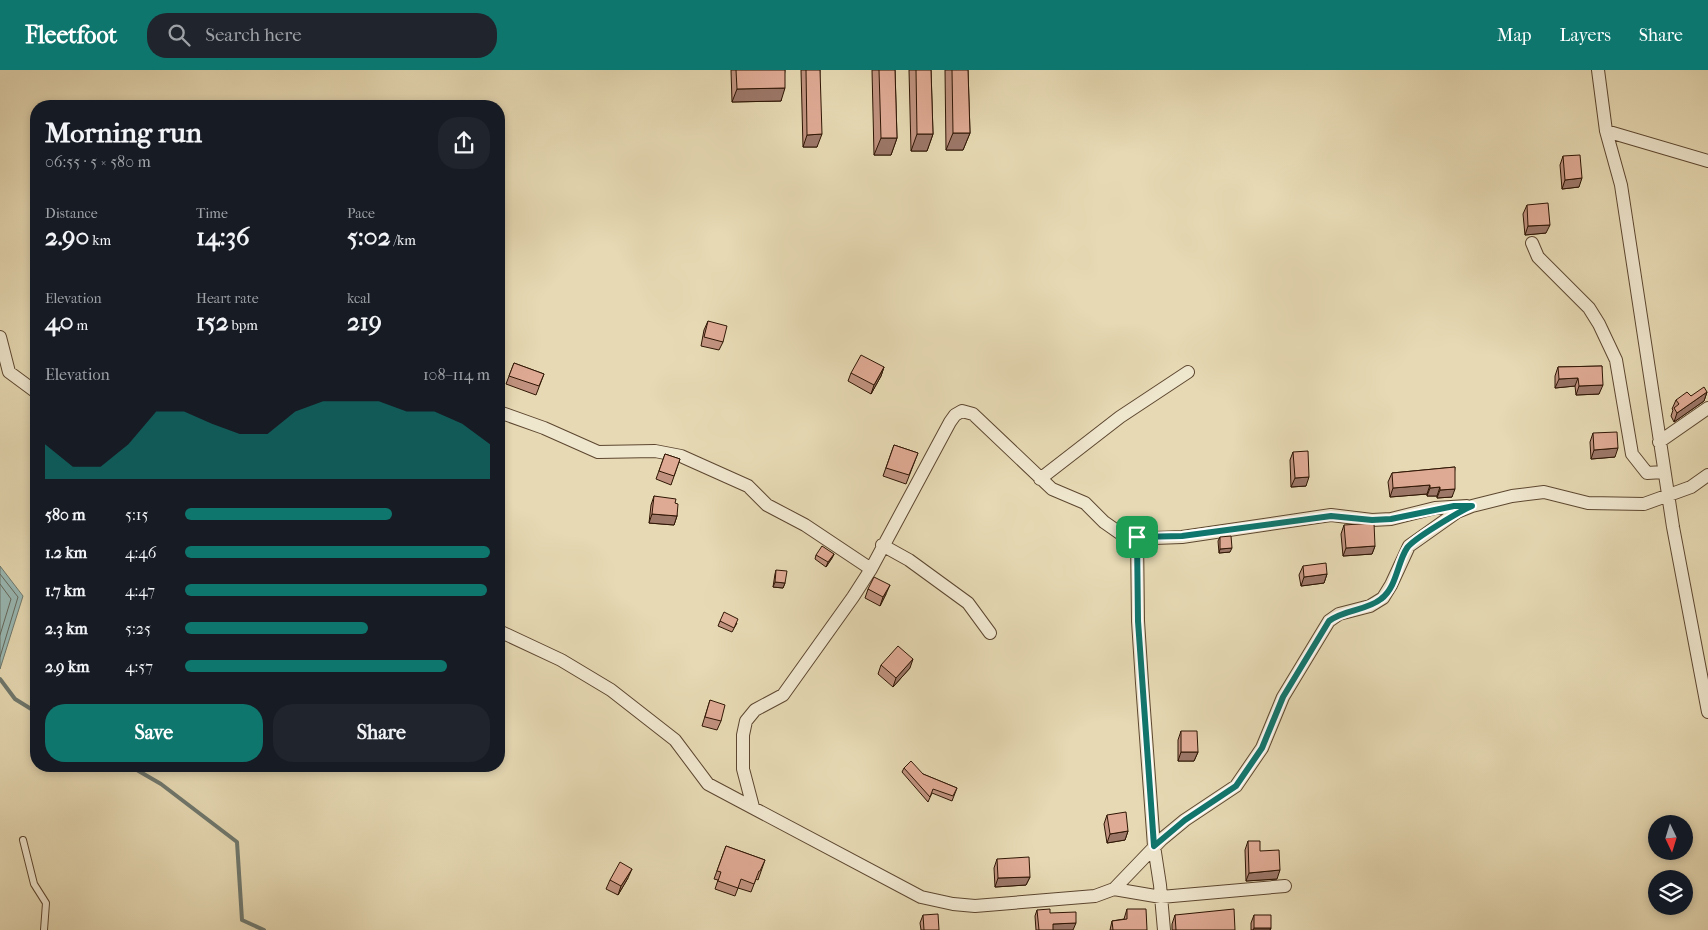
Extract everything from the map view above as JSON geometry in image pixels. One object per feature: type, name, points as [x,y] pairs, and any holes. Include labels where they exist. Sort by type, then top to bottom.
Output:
[{"type":"street","points":[[1598,70],[1606,131],[1621,185],[1659,442],[1708,712]]},
{"type":"street","points":[[1606,131],[1708,161]]},
{"type":"street","points":[[1532,242],[1538,257],[1589,308],[1599,324],[1616,360],[1632,454],[1647,473],[1664,472]]},
{"type":"street","points":[[0,337],[9,372],[30,388]]},
{"type":"street","points":[[1040,479],[1120,417],[1188,372]]},
{"type":"street","points":[[1659,442],[1708,408]]},
{"type":"street","points":[[753,807],[743,769],[743,735],[746,721],[755,710],[783,695],[871,569],[882,545],[950,422],[955,415],[962,411],[973,414],[1052,489],[1085,503],[1104,522],[1124,536],[1182,536],[1331,516],[1372,520],[1391,519],[1436,508],[1472,506]]},
{"type":"street","points":[[505,414],[544,428],[598,452],[664,452],[681,456],[731,477],[748,486],[767,505],[813,530],[871,569]]},
{"type":"street","points":[[505,634],[561,660],[611,690],[675,740],[708,784],[921,897],[953,904],[975,906],[1095,896],[1114,889],[1154,846],[1185,820],[1236,786],[1262,748],[1283,697],[1329,621],[1339,614],[1370,606],[1383,598],[1409,546],[1458,512],[1472,506],[1512,496],[1544,492],[1588,503],[1610,505],[1644,504],[1691,487],[1708,475]]},
{"type":"street","points":[[1137,537],[1138,621],[1154,846],[1164,930]]},
{"type":"street","points":[[882,545],[909,560],[968,603],[990,633]]},
{"type":"street","points":[[1114,889],[1161,897],[1285,886]]},
{"type":"lane","points":[[23,840],[34,884],[46,902],[44,930]]},
{"type":"water","points":[[0,566],[23,596],[0,669]]},
{"type":"building","points":[[736,70],[785,70],[785,88],[737,89]]},
{"type":"building","points":[[806,70],[820,70],[822,134],[807,135]]},
{"type":"building","points":[[879,70],[895,70],[897,138],[881,138]]},
{"type":"building","points":[[916,70],[931,70],[933,134],[917,134]]},
{"type":"building","points":[[952,70],[968,70],[970,133],[953,133]]},
{"type":"building","points":[[1580,155],[1582,178],[1565,180],[1563,156]]},
{"type":"building","points":[[1548,203],[1550,225],[1528,226],[1527,205]]},
{"type":"building","points":[[708,321],[727,326],[723,342],[704,337]]},
{"type":"building","points":[[861,355],[884,367],[874,385],[851,373]]},
{"type":"building","points":[[514,363],[544,374],[539,386],[509,376]]},
{"type":"building","points":[[1602,366],[1603,385],[1579,386],[1578,378],[1559,379],[1558,367]]},
{"type":"building","points":[[1704,387],[1707,392],[1677,413],[1674,408],[1679,404],[1676,400],[1687,392],[1691,396]]},
{"type":"building","points":[[1617,432],[1618,448],[1594,450],[1593,433]]},
{"type":"building","points":[[894,445],[918,453],[909,475],[886,468]]},
{"type":"building","points":[[1308,451],[1309,477],[1295,478],[1293,452]]},
{"type":"building","points":[[665,454],[680,459],[674,476],[659,471]]},
{"type":"building","points":[[1455,467],[1455,489],[1440,490],[1440,487],[1430,488],[1430,485],[1393,488],[1392,473]]},
{"type":"building","points":[[654,496],[676,499],[675,503],[678,504],[677,516],[652,514]]},
{"type":"building","points":[[1374,523],[1375,546],[1346,548],[1344,525]]},
{"type":"building","points":[[1231,536],[1232,548],[1220,549],[1220,537]]},
{"type":"building","points":[[822,546],[834,554],[828,562],[816,555]]},
{"type":"building","points":[[1326,563],[1327,574],[1304,577],[1303,566]]},
{"type":"building","points":[[776,570],[787,571],[785,583],[775,582]]},
{"type":"building","points":[[874,577],[890,585],[883,597],[868,589]]},
{"type":"building","points":[[724,612],[738,619],[734,628],[720,621]]},
{"type":"building","points":[[898,646],[913,659],[896,678],[881,665]]},
{"type":"building","points":[[710,700],[725,705],[721,721],[705,717]]},
{"type":"building","points":[[1181,731],[1197,731],[1198,752],[1181,752]]},
{"type":"building","points":[[911,761],[923,774],[957,788],[953,796],[933,789],[930,797],[904,768]]},
{"type":"building","points":[[1126,812],[1128,831],[1110,834],[1107,815]]},
{"type":"building","points":[[1248,841],[1260,841],[1260,851],[1279,850],[1280,870],[1249,873]]},
{"type":"building","points":[[726,846],[765,860],[754,884],[741,879],[738,888],[718,881],[721,872],[717,871]]},
{"type":"building","points":[[1029,857],[1030,877],[998,878],[997,859]]},
{"type":"building","points":[[620,862],[632,869],[621,886],[610,880]]},
{"type":"building","points":[[1050,909],[1050,913],[1076,912],[1076,923],[1053,924],[1053,930],[1039,930],[1037,910]]},
{"type":"building","points":[[1127,909],[1146,909],[1147,930],[1113,930],[1112,921],[1127,919]]},
{"type":"building","points":[[1234,909],[1235,930],[1176,930],[1175,915]]},
{"type":"building","points":[[938,914],[939,930],[924,930],[923,915]]},
{"type":"building","points":[[1254,915],[1271,915],[1271,928],[1254,928]]},
{"type":"waterway","points":[[0,679],[15,699],[30,708]]},
{"type":"waterway","points":[[140,772],[161,784],[237,842],[242,920],[264,930]]},
{"type":"route","points":[[1472,506],[1458,512],[1409,546],[1383,598],[1370,606],[1339,614],[1329,621],[1283,697],[1262,748],[1251,767],[1236,786],[1212,804],[1185,820],[1154,846],[1138,621],[1137,537],[1182,536],[1340,515],[1372,520],[1391,519],[1436,508],[1472,506]]}]
